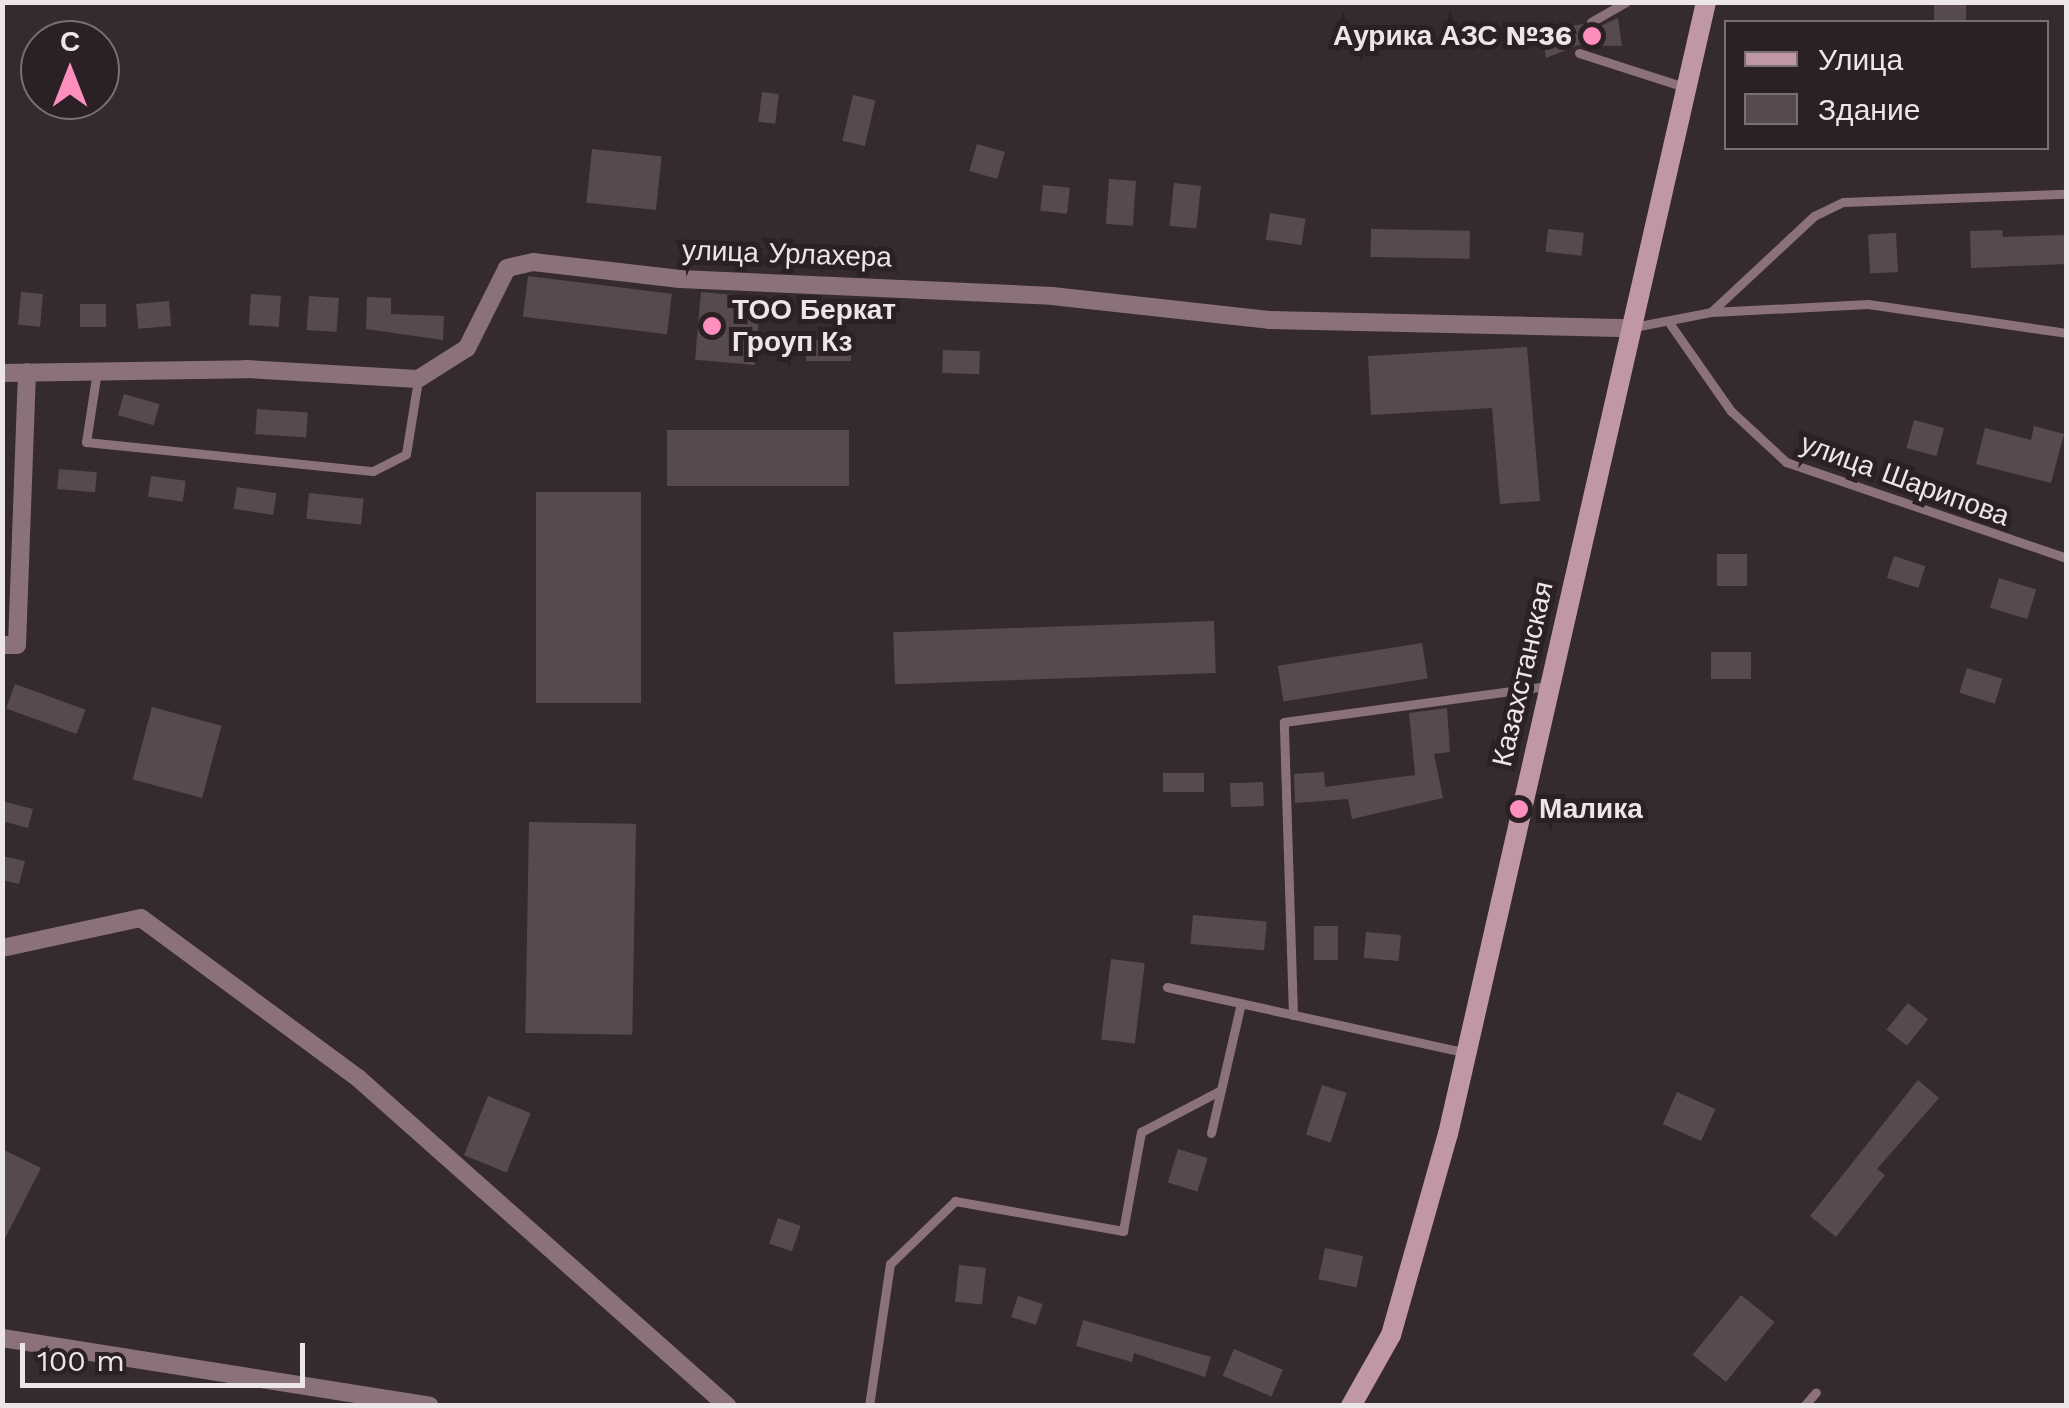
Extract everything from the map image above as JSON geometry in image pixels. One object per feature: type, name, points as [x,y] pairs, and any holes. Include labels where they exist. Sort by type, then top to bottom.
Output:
[{"type":"main road","name":"Казахстанская","points":[[1351,1406],[1391,1335],[1466,1052],[1706,2]]},
{"type":"street","name":"улица Урлахера","points":[[418,379],[468,348],[506,268],[533,262],[680,279],[1052,296],[1269,320],[1630,328]]},
{"type":"street","points":[[2,373],[97,370],[418,379]]},
{"type":"street","points":[[2,645],[17,645],[27,372]]},
{"type":"street","points":[[2,948],[141,918],[358,1078],[728,1406]]},
{"type":"street","points":[[2,1338],[430,1406]]},
{"type":"lane","points":[[1591,22],[1626,2]]},
{"type":"lane","points":[[1579,53],[1684,87]]},
{"type":"lane","points":[[1712,312],[1814,216],[1843,202],[2066,194]]},
{"type":"lane","points":[[1630,328],[1670,324],[1712,312],[1868,304],[1992,316],[2066,334]]},
{"type":"lane","name":"улица Шарипова","points":[[1670,324],[1731,412],[1786,462],[2066,558]]},
{"type":"lane","points":[[97,370],[86,442],[373,471],[406,454],[418,379]]},
{"type":"lane","points":[[1293,1015],[1284,722],[1548,686]]},
{"type":"lane","points":[[1167,987],[1466,1052]]},
{"type":"lane","points":[[1211,1133],[1242,1004]]},
{"type":"lane","points":[[869,1406],[890,1264],[955,1200],[1122,1231],[1142,1132],[1221,1090]]},
{"type":"lane","points":[[1804,1406],[1816,1392]]},
{"type":"building","points":[[1934,2],[1966,2],[1966,20],[1934,20]]},
{"type":"building","points":[[1618,18],[1622,46],[1578,45],[1546,58],[1542,30],[1583,24],[1592,30]]},
{"type":"building","points":[[762,92],[779,94],[775,124],[758,122]]},
{"type":"building","points":[[853,95],[875,100],[865,146],[842,141]]},
{"type":"building","points":[[977,144],[1005,152],[997,179],[969,171]]},
{"type":"building","points":[[592,149],[662,156],[656,210],[586,203]]},
{"type":"building","points":[[1109,179],[1136,181],[1133,226],[1106,224]]},
{"type":"building","points":[[1174,183],[1201,186],[1196,229],[1170,226]]},
{"type":"building","points":[[1043,185],[1070,188],[1067,214],[1040,211]]},
{"type":"building","points":[[1270,213],[1306,219],[1301,245],[1266,240]]},
{"type":"building","points":[[1371,229],[1470,231],[1469,259],[1371,257]]},
{"type":"building","points":[[1548,229],[1584,233],[1581,256],[1546,252]]},
{"type":"building","points":[[2002,230],[2003,237],[2066,235],[2066,264],[1971,268],[1970,231]]},
{"type":"building","points":[[1896,233],[1898,272],[1870,273],[1868,234]]},
{"type":"building","points":[[528,276],[672,294],[667,334],[523,317]]},
{"type":"building","points":[[21,292],[43,294],[40,327],[18,325]]},
{"type":"building","points":[[701,292],[761,297],[755,365],[695,360]]},
{"type":"building","points":[[251,294],[281,296],[279,327],[249,325]]},
{"type":"building","points":[[309,296],[339,298],[337,332],[307,330]]},
{"type":"building","points":[[367,297],[391,298],[391,314],[444,316],[443,340],[366,329]]},
{"type":"building","points":[[169,301],[171,326],[138,329],[136,304]]},
{"type":"building","points":[[80,304],[106,304],[106,327],[80,327]]},
{"type":"building","points":[[806,340],[851,340],[851,361],[806,361]]},
{"type":"building","points":[[1527,347],[1540,501],[1500,504],[1492,408],[1371,415],[1368,356]]},
{"type":"building","points":[[943,350],[980,351],[979,374],[942,373]]},
{"type":"building","points":[[124,394],[160,404],[154,425],[118,415]]},
{"type":"building","points":[[257,409],[308,413],[306,437],[255,434]]},
{"type":"building","points":[[1914,420],[1944,428],[1936,456],[1906,448]]},
{"type":"building","points":[[2034,426],[2064,434],[2051,483],[1976,464],[1985,428],[2031,440]]},
{"type":"building","points":[[667,430],[849,430],[849,486],[667,486]]},
{"type":"building","points":[[59,469],[97,472],[95,492],[57,489]]},
{"type":"building","points":[[151,476],[186,481],[183,502],[148,497]]},
{"type":"building","points":[[237,487],[277,493],[273,515],[234,509]]},
{"type":"building","points":[[536,492],[641,492],[641,703],[536,703]]},
{"type":"building","points":[[309,493],[364,499],[361,525],[306,519]]},
{"type":"building","points":[[1717,554],[1747,554],[1747,586],[1717,586]]},
{"type":"building","points":[[1894,556],[1925,566],[1918,588],[1887,578]]},
{"type":"building","points":[[1999,578],[2036,589],[2027,619],[1990,608]]},
{"type":"building","points":[[1214,621],[1216,673],[895,684],[893,632]]},
{"type":"building","points":[[1422,643],[1428,679],[1283,701],[1278,666]]},
{"type":"building","points":[[1711,652],[1751,652],[1751,679],[1711,679]]},
{"type":"building","points":[[1967,668],[2002,679],[1995,704],[1959,693]]},
{"type":"building","points":[[15,684],[85,710],[77,734],[6,708]]},
{"type":"building","points":[[152,707],[222,726],[202,798],[133,779]]},
{"type":"building","points":[[1447,708],[1450,752],[1434,754],[1443,798],[1352,819],[1348,799],[1295,803],[1294,774],[1324,772],[1325,787],[1415,775],[1409,713]]},
{"type":"building","points":[[1163,773],[1204,773],[1204,792],[1163,792]]},
{"type":"building","points":[[1263,782],[1264,806],[1231,807],[1230,783]]},
{"type":"building","points":[[2,801],[33,809],[28,828],[2,821]]},
{"type":"building","points":[[529,822],[636,824],[632,1035],[525,1033]]},
{"type":"building","points":[[2,856],[25,861],[19,884],[2,880]]},
{"type":"building","points":[[1193,915],[1267,921],[1264,950],[1190,944]]},
{"type":"building","points":[[1314,926],[1338,926],[1338,960],[1314,960]]},
{"type":"building","points":[[1366,932],[1401,935],[1399,961],[1364,958]]},
{"type":"building","points":[[1111,959],[1145,963],[1135,1044],[1101,1039]]},
{"type":"building","points":[[1908,1003],[1928,1019],[1907,1046],[1887,1029]]},
{"type":"building","points":[[1918,1080],[1939,1098],[1877,1169],[1885,1175],[1836,1237],[1810,1216]]},
{"type":"building","points":[[1322,1085],[1347,1093],[1331,1142],[1306,1134]]},
{"type":"building","points":[[1677,1092],[1715,1109],[1701,1141],[1663,1124]]},
{"type":"building","points":[[488,1096],[531,1113],[507,1173],[464,1155]]},
{"type":"building","points":[[2,1149],[41,1168],[2,1244]]},
{"type":"building","points":[[1178,1149],[1208,1158],[1197,1192],[1168,1182]]},
{"type":"building","points":[[778,1218],[801,1226],[792,1251],[769,1244]]},
{"type":"building","points":[[1325,1248],[1363,1256],[1356,1287],[1318,1279]]},
{"type":"building","points":[[959,1265],[986,1268],[982,1305],[955,1302]]},
{"type":"building","points":[[1741,1295],[1774,1322],[1726,1382],[1693,1355]]},
{"type":"building","points":[[1018,1296],[1043,1304],[1036,1325],[1011,1317]]},
{"type":"building","points":[[1083,1320],[1211,1357],[1205,1377],[1134,1353],[1132,1362],[1076,1346]]},
{"type":"building","points":[[1234,1349],[1283,1370],[1271,1396],[1223,1376]]},
{"type":"place","name":"Аурика АЗС №36","points":[[1592,36]]},
{"type":"place","name":"ТОО Беркат Гроуп Кз","points":[[712,326]]},
{"type":"place","name":"Малика","points":[[1519,809]]}]
